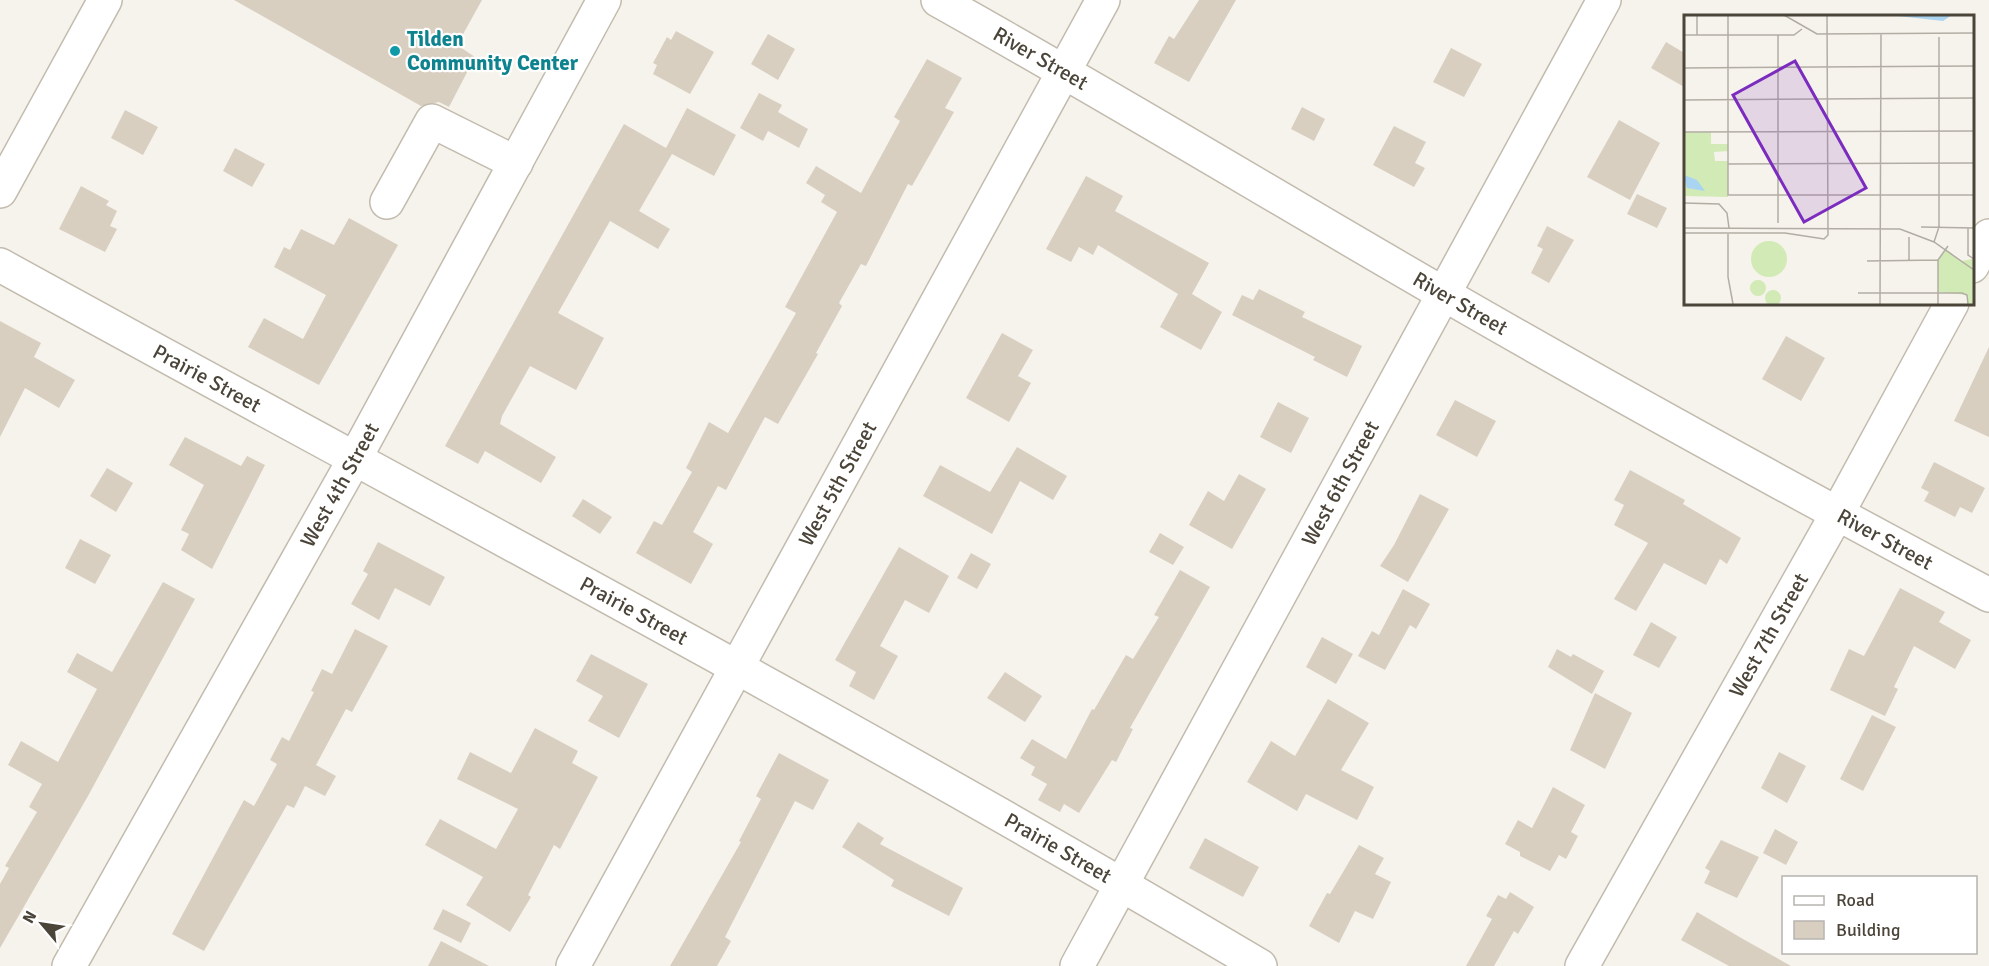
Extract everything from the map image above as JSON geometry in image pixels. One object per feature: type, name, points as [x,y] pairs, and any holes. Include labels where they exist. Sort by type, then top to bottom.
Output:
[{"type":"street","points":[[0,191],[105,0]]},
{"type":"street","name":"West 4th Street","points":[[69,966],[354,460],[604,0]]},
{"type":"street","name":"River Street","points":[[938,0],[1064,70],[1443,293],[1837,514],[1989,595]]},
{"type":"street","name":"West 5th Street","points":[[573,966],[1103,0]]},
{"type":"street","name":"West 6th Street","points":[[1077,966],[1604,0]]},
{"type":"street","points":[[387,201],[432,121],[516,164]]},
{"type":"street","points":[[1974,262],[1989,236]]},
{"type":"street","name":"Prairie Street","points":[[0,265],[738,669],[1123,884],[1260,966]]},
{"type":"street","name":"West 7th Street","points":[[1582,966],[1837,514],[1951,304]]},
{"type":"building","name":"Tilden Community Center","points":[[234,0],[482,0],[457,45],[475,57],[449,107],[439,102],[421,106]]},
{"type":"building","points":[[1199,0],[1236,0],[1189,82],[1154,63],[1169,36],[1174,39]]},
{"type":"building","points":[[676,31],[714,52],[690,94],[653,74],[657,65],[653,63],[667,37],[671,40]]},
{"type":"building","points":[[768,34],[795,49],[778,80],[751,64]]},
{"type":"building","points":[[1666,42],[1684,53],[1684,87],[1651,68]]},
{"type":"building","points":[[1451,48],[1482,64],[1464,97],[1433,82]]},
{"type":"building","points":[[927,59],[962,78],[945,108],[954,112],[912,186],[908,184],[866,266],[861,264],[839,303],[842,306],[816,353],[818,354],[778,424],[765,417],[726,490],[718,486],[693,532],[713,544],[691,584],[636,553],[654,521],[662,525],[692,472],[686,468],[709,422],[728,433],[796,313],[785,307],[837,212],[821,202],[825,195],[806,183],[816,166],[861,193],[900,121],[894,117]]},
{"type":"building","points":[[759,93],[782,105],[778,112],[808,129],[799,148],[768,131],[763,141],[740,128]]},
{"type":"building","points":[[1302,107],[1325,119],[1314,141],[1291,129]]},
{"type":"building","points":[[687,108],[736,135],[714,176],[672,154],[639,211],[670,229],[658,249],[610,221],[558,313],[604,338],[576,390],[530,366],[502,416],[500,424],[556,457],[541,483],[485,451],[478,464],[445,446],[624,124],[666,148]]},
{"type":"building","points":[[125,110],[158,127],[143,155],[111,138]]},
{"type":"building","points":[[1619,120],[1660,143],[1630,200],[1587,177]]},
{"type":"building","points":[[1394,126],[1426,142],[1415,163],[1425,168],[1414,187],[1373,165]]},
{"type":"building","points":[[235,148],[265,164],[252,187],[223,171]]},
{"type":"building","points":[[1086,176],[1123,196],[1115,211],[1209,263],[1192,294],[1222,312],[1201,350],[1160,327],[1178,294],[1098,245],[1093,255],[1079,247],[1071,262],[1046,249]]},
{"type":"building","points":[[81,186],[109,201],[106,205],[117,211],[110,226],[117,229],[105,252],[59,229]]},
{"type":"building","points":[[1637,194],[1667,208],[1657,228],[1627,214]]},
{"type":"building","points":[[349,218],[398,245],[319,385],[248,347],[264,318],[303,339],[326,295],[274,267],[284,247],[290,250],[301,229],[334,245]]},
{"type":"building","points":[[1547,226],[1574,240],[1549,283],[1531,273],[1543,249],[1537,246]]},
{"type":"building","points":[[1259,289],[1305,312],[1302,317],[1362,346],[1347,377],[1313,360],[1315,357],[1232,315],[1242,295],[1253,300]]},
{"type":"building","points":[[0,321],[41,343],[34,357],[75,380],[59,408],[25,388],[0,437]]},
{"type":"building","points":[[1002,333],[1033,350],[1018,376],[1031,383],[1009,422],[966,398]]},
{"type":"building","points":[[1786,336],[1825,358],[1801,401],[1762,379]]},
{"type":"building","points":[[1989,347],[1989,437],[1954,421]]},
{"type":"building","points":[[1455,400],[1496,421],[1477,457],[1436,435]]},
{"type":"building","points":[[1278,402],[1309,418],[1291,453],[1260,437]]},
{"type":"building","points":[[185,437],[241,466],[247,456],[265,465],[212,569],[181,550],[189,534],[181,530],[204,485],[169,465]]},
{"type":"building","points":[[1017,447],[1067,476],[1053,500],[1020,481],[992,534],[923,496],[940,465],[990,492]]},
{"type":"building","points":[[1934,462],[1985,488],[1972,513],[1960,507],[1955,517],[1924,501],[1929,492],[1921,488]]},
{"type":"building","points":[[107,468],[133,483],[116,512],[90,496]]},
{"type":"building","points":[[1630,470],[1685,500],[1683,504],[1741,538],[1727,564],[1720,559],[1706,585],[1664,563],[1636,611],[1614,599],[1648,543],[1614,525],[1624,505],[1614,500]]},
{"type":"building","points":[[1239,474],[1266,489],[1232,549],[1189,525],[1208,491],[1224,501]]},
{"type":"building","points":[[1420,494],[1449,509],[1408,582],[1380,566],[1394,545]]},
{"type":"building","points":[[583,499],[612,517],[600,534],[572,516]]},
{"type":"building","points":[[1160,533],[1184,547],[1173,565],[1149,552]]},
{"type":"building","points":[[80,539],[111,555],[95,584],[65,568]]},
{"type":"building","points":[[378,542],[445,577],[430,606],[395,588],[379,620],[351,604],[368,574],[363,571]]},
{"type":"building","points":[[899,547],[949,576],[929,613],[905,600],[880,646],[898,656],[874,700],[849,686],[856,672],[835,660]]},
{"type":"building","points":[[971,553],[991,564],[977,589],[957,578]]},
{"type":"building","points":[[1180,570],[1210,587],[1130,728],[1133,729],[1116,762],[1112,760],[1079,813],[1064,804],[1060,812],[1038,800],[1047,784],[1031,775],[1035,767],[1020,758],[1032,739],[1066,759],[1092,709],[1094,710],[1126,655],[1133,659],[1159,617],[1154,615]]},
{"type":"building","points":[[163,582],[195,599],[88,796],[0,948],[0,884],[9,868],[5,866],[37,812],[29,807],[42,784],[8,765],[21,741],[58,762],[97,689],[67,672],[77,653],[112,672]]},
{"type":"building","points":[[1900,588],[1945,612],[1939,622],[1971,640],[1955,669],[1914,646],[1894,687],[1898,689],[1885,716],[1830,690],[1849,649],[1864,656]]},
{"type":"building","points":[[1403,589],[1430,604],[1416,629],[1410,625],[1385,670],[1358,656],[1372,631],[1379,635]]},
{"type":"building","points":[[1651,622],[1677,637],[1659,668],[1633,655]]},
{"type":"building","points":[[355,629],[388,646],[352,712],[346,709],[316,765],[336,776],[325,796],[305,786],[294,808],[287,805],[204,951],[172,934],[244,800],[254,806],[277,764],[270,760],[282,737],[289,741],[314,692],[311,691],[322,669],[332,674]]},
{"type":"building","points":[[1322,637],[1353,654],[1336,684],[1306,667]]},
{"type":"building","points":[[1557,649],[1571,657],[1573,654],[1604,671],[1592,694],[1548,667]]},
{"type":"building","points":[[591,654],[648,684],[619,738],[588,721],[603,696],[576,681]]},
{"type":"building","points":[[1005,672],[1042,696],[1025,722],[987,698]]},
{"type":"building","points":[[1595,693],[1632,713],[1605,769],[1570,750]]},
{"type":"building","points":[[1328,699],[1369,723],[1341,770],[1374,787],[1357,820],[1306,794],[1297,811],[1247,782],[1271,741],[1295,756]]},
{"type":"building","points":[[1872,715],[1896,727],[1863,791],[1840,779]]},
{"type":"building","points":[[535,728],[578,751],[572,763],[598,777],[560,849],[554,845],[528,895],[531,897],[510,932],[466,905],[483,877],[425,845],[440,819],[496,849],[518,809],[457,779],[470,752],[511,773]]},
{"type":"building","points":[[1779,752],[1806,766],[1787,803],[1761,788]]},
{"type":"building","points":[[779,753],[829,780],[813,810],[795,801],[725,937],[731,941],[717,966],[670,966],[741,842],[739,841],[761,799],[756,796]]},
{"type":"building","points":[[1553,787],[1585,805],[1571,832],[1578,836],[1566,859],[1559,855],[1550,871],[1520,856],[1520,852],[1505,844],[1518,820],[1532,828]]},
{"type":"building","points":[[858,822],[884,838],[880,844],[963,888],[949,916],[891,886],[894,880],[842,847]]},
{"type":"building","points":[[1775,829],[1798,842],[1786,865],[1763,853]]},
{"type":"building","points":[[1205,838],[1259,867],[1243,897],[1189,868]]},
{"type":"building","points":[[1721,840],[1759,857],[1737,898],[1704,883],[1710,871],[1705,868]]},
{"type":"building","points":[[1359,845],[1384,858],[1375,874],[1391,882],[1373,919],[1355,911],[1339,943],[1309,926],[1327,893],[1330,894]]},
{"type":"building","points":[[1510,892],[1534,907],[1518,934],[1514,931],[1494,966],[1466,966],[1492,919],[1486,916],[1498,895],[1506,899]]},
{"type":"building","points":[[443,909],[471,923],[461,943],[433,929]]},
{"type":"building","points":[[1697,912],[1791,966],[1729,966],[1681,940]]},
{"type":"building","points":[[441,941],[489,966],[428,966]]},
{"type":"place","name":"Tilden Community Center","points":[[395,51]]}]
